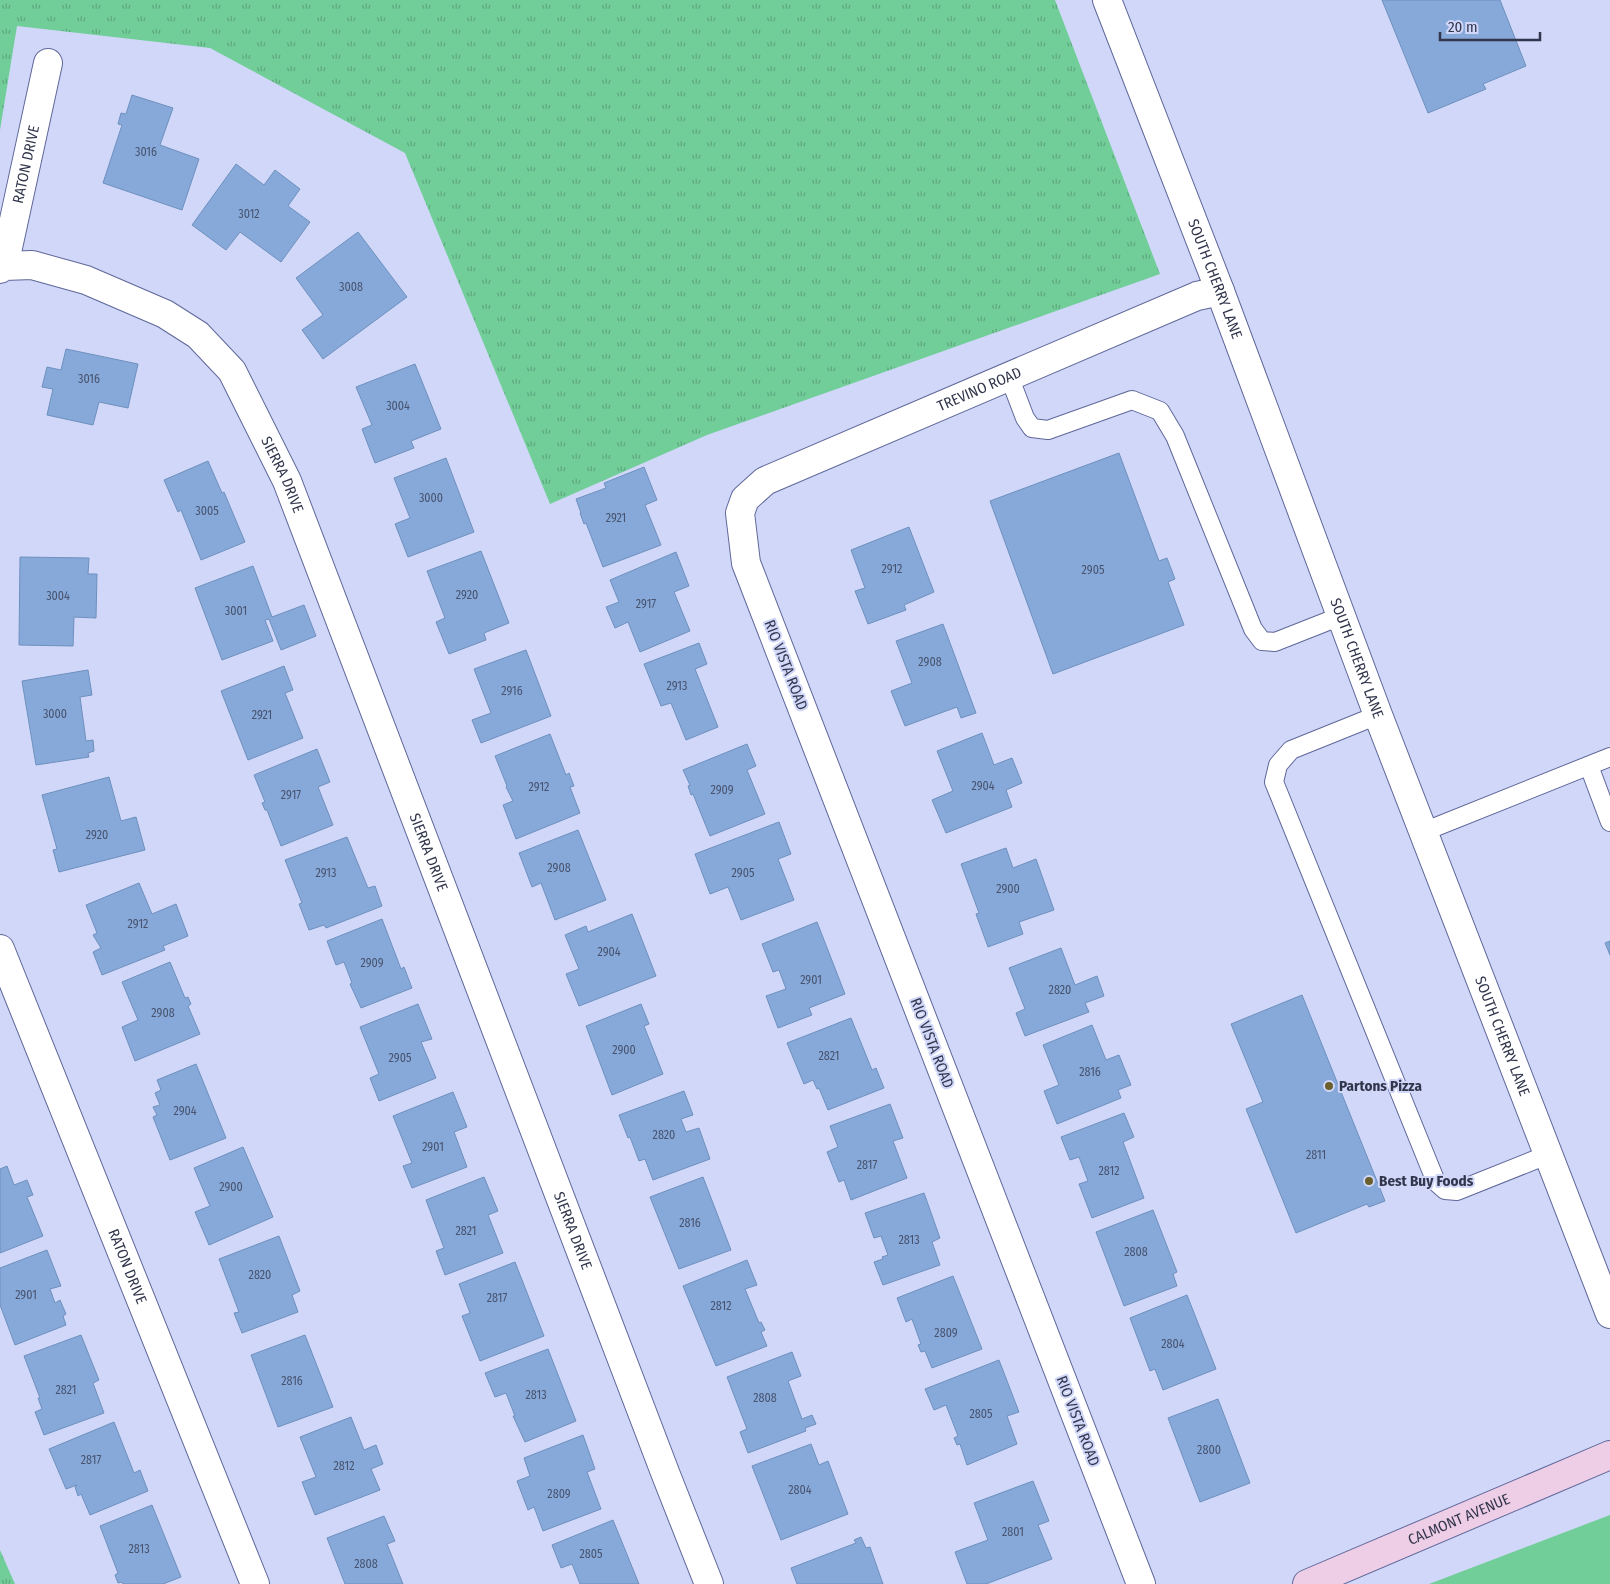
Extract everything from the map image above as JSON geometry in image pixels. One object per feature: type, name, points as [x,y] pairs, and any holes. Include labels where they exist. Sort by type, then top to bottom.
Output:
[{"type":"main road","name":"CALMONT AVENUE","points":[[1307,1584],[1610,1455]]},
{"type":"street","name":"SOUTH CHERRY LANE","points":[[1107,0],[1220,291],[1378,715],[1610,1314]]},
{"type":"street","name":"RATON DRIVE","points":[[2,267],[48,63]]},
{"type":"street","name":"SIERRA DRIVE","points":[[2,267],[32,265],[86,280],[165,314],[198,335],[232,372],[287,480],[709,1584]]},
{"type":"street","name":"TREVINO ROAD","points":[[745,499],[765,481],[1197,296],[1220,291]]},
{"type":"street","name":"RIO VISTA ROAD","points":[[745,499],[740,513],[746,563],[1140,1584]]},
{"type":"street","name":"RATON DRIVE","points":[[0,949],[254,1584]]},
{"type":"lane","points":[[1009,376],[1025,418],[1032,428],[1048,430],[1132,400],[1160,411],[1175,436],[1253,629],[1262,641],[1275,642],[1341,616]]},
{"type":"lane","points":[[1378,715],[1291,750],[1278,765],[1274,782],[1436,1182],[1445,1190],[1457,1191],[1547,1155]]},
{"type":"lane","points":[[1423,832],[1610,757]]},
{"type":"lane","points":[[1589,766],[1610,822]]},
{"type":"green space","points":[[0,0],[1055,0],[1160,274],[707,435],[550,504],[405,153],[210,48],[17,26],[0,130]]},
{"type":"green space","points":[[1610,1515],[1610,1584],[1429,1584]]},
{"type":"green space","points":[[0,1550],[15,1584],[0,1584]]},
{"type":"building","points":[[1382,0],[1500,0],[1526,66],[1483,84],[1486,89],[1428,113]]},
{"type":"building","points":[[132,95],[173,108],[160,145],[199,159],[182,210],[103,183],[122,125],[118,124],[121,113],[126,114]]},
{"type":"building","points":[[236,164],[264,185],[275,170],[300,189],[288,206],[310,222],[281,262],[240,232],[226,250],[192,225]]},
{"type":"building","points":[[358,232],[407,297],[323,359],[302,330],[323,315],[296,278]]},
{"type":"building","points":[[66,349],[138,364],[128,408],[99,402],[93,425],[47,415],[53,389],[42,387],[47,367],[61,370]]},
{"type":"building","points":[[415,364],[441,429],[411,441],[414,448],[375,463],[362,429],[372,425],[356,387]]},
{"type":"building","points":[[1119,453],[1159,561],[1167,558],[1175,579],[1168,582],[1184,625],[1053,674],[990,501]]},
{"type":"building","points":[[446,458],[474,532],[408,557],[395,524],[410,518],[394,478]]},
{"type":"building","points":[[208,461],[222,493],[224,492],[245,542],[201,560],[181,510],[178,512],[164,480]]},
{"type":"building","points":[[644,467],[657,500],[645,505],[661,545],[603,567],[586,523],[584,524],[576,499],[606,488],[604,483]]},
{"type":"building","points":[[909,527],[934,592],[904,605],[906,610],[868,624],[855,591],[865,588],[851,550]]},
{"type":"building","points":[[481,551],[509,623],[484,633],[486,640],[449,654],[436,622],[445,618],[427,571]]},
{"type":"building","points":[[676,552],[689,586],[674,592],[690,631],[640,652],[628,622],[615,628],[606,607],[619,602],[610,580]]},
{"type":"building","points":[[20,557],[89,558],[88,574],[97,574],[96,618],[74,617],[73,646],[19,645]]},
{"type":"building","points":[[253,566],[272,617],[304,605],[316,636],[281,650],[269,619],[265,620],[273,641],[222,660],[195,588]]},
{"type":"building","points":[[943,624],[976,713],[961,718],[957,707],[905,726],[891,691],[912,683],[896,641]]},
{"type":"building","points":[[699,643],[707,664],[695,669],[718,727],[686,740],[671,703],[661,706],[644,664]]},
{"type":"building","points":[[526,650],[551,716],[481,743],[472,720],[491,713],[474,669]]},
{"type":"building","points":[[284,666],[293,690],[285,693],[303,738],[248,760],[221,691]]},
{"type":"building","points":[[88,670],[92,695],[80,697],[86,741],[93,740],[94,751],[88,753],[89,757],[36,765],[22,681]]},
{"type":"building","points":[[982,733],[994,765],[1012,758],[1022,783],[1006,790],[1012,807],[946,833],[932,800],[953,791],[937,751]]},
{"type":"building","points":[[550,734],[566,775],[569,773],[574,786],[570,787],[580,813],[516,839],[503,805],[513,801],[495,756]]},
{"type":"building","points":[[747,744],[756,766],[747,770],[765,814],[710,836],[693,794],[691,795],[688,786],[690,785],[683,770]]},
{"type":"building","points":[[317,749],[330,782],[318,787],[333,825],[281,846],[267,810],[265,810],[262,803],[265,802],[254,775]]},
{"type":"building","points":[[109,777],[121,821],[136,817],[145,850],[59,872],[53,850],[57,849],[42,795]]},
{"type":"building","points":[[779,822],[791,854],[778,859],[794,900],[741,920],[728,887],[710,894],[695,854]]},
{"type":"building","points":[[578,830],[606,900],[555,920],[541,883],[532,887],[519,853]]},
{"type":"building","points":[[347,837],[368,888],[375,886],[382,906],[326,928],[324,925],[309,930],[299,904],[302,903],[285,860]]},
{"type":"building","points":[[1006,848],[1013,868],[1036,859],[1054,910],[1019,922],[1023,934],[988,947],[976,914],[979,913],[961,864]]},
{"type":"building","points":[[139,883],[152,914],[176,904],[188,936],[163,946],[165,950],[102,975],[93,952],[101,948],[93,935],[97,933],[86,905]]},
{"type":"building","points":[[632,914],[656,976],[579,1006],[566,974],[579,969],[565,935],[586,926],[588,932]]},
{"type":"building","points":[[382,919],[401,969],[404,967],[412,988],[361,1008],[350,984],[352,983],[344,962],[336,965],[327,941]]},
{"type":"building","points":[[817,922],[845,994],[809,1008],[812,1015],[778,1028],[766,996],[786,989],[779,970],[773,972],[762,944]]},
{"type":"building","points":[[1610,941],[1610,955],[1605,943]]},
{"type":"building","points":[[1061,948],[1075,985],[1097,976],[1104,996],[1085,1003],[1089,1012],[1025,1036],[1016,1013],[1025,1009],[1009,968]]},
{"type":"building","points":[[170,962],[185,998],[188,997],[191,1004],[188,1006],[200,1034],[135,1061],[122,1027],[138,1020],[122,982]]},
{"type":"building","points":[[1302,995],[1385,1201],[1369,1207],[1367,1204],[1296,1233],[1246,1109],[1263,1102],[1231,1024]]},
{"type":"building","points":[[418,1004],[432,1039],[421,1042],[436,1078],[379,1101],[370,1078],[379,1074],[360,1027]]},
{"type":"building","points":[[641,1004],[649,1024],[644,1026],[663,1074],[612,1095],[586,1026]]},
{"type":"building","points":[[851,1018],[872,1070],[876,1068],[884,1088],[828,1110],[819,1088],[817,1089],[813,1080],[804,1084],[787,1043]]},
{"type":"building","points":[[1092,1025],[1106,1060],[1119,1055],[1131,1085],[1118,1090],[1121,1098],[1057,1124],[1044,1091],[1059,1085],[1043,1045]]},
{"type":"building","points":[[196,1064],[226,1138],[170,1160],[153,1117],[157,1115],[153,1107],[160,1105],[155,1093],[161,1090],[157,1080]]},
{"type":"building","points":[[684,1091],[693,1115],[681,1119],[686,1132],[699,1128],[710,1159],[653,1180],[645,1159],[639,1161],[619,1115]]},
{"type":"building","points":[[453,1092],[467,1127],[454,1132],[467,1167],[412,1188],[403,1166],[412,1163],[393,1116]]},
{"type":"building","points":[[890,1104],[903,1138],[893,1141],[907,1178],[851,1200],[844,1180],[839,1182],[827,1152],[838,1147],[830,1126]]},
{"type":"building","points":[[1124,1113],[1134,1137],[1123,1142],[1144,1198],[1092,1218],[1079,1184],[1088,1181],[1079,1157],[1070,1160],[1061,1137]]},
{"type":"building","points":[[243,1147],[273,1217],[209,1245],[195,1212],[210,1206],[194,1168]]},
{"type":"building","points":[[7,1166],[14,1185],[27,1180],[33,1195],[27,1197],[43,1236],[0,1253],[0,1169]]},
{"type":"building","points":[[484,1177],[498,1211],[488,1215],[503,1253],[445,1275],[436,1251],[444,1248],[426,1200]]},
{"type":"building","points":[[703,1177],[731,1250],[679,1269],[650,1197]]},
{"type":"building","points":[[924,1193],[940,1238],[932,1242],[940,1265],[883,1285],[874,1262],[888,1255],[881,1236],[874,1238],[865,1213]]},
{"type":"building","points":[[1153,1210],[1177,1272],[1173,1274],[1177,1286],[1124,1306],[1096,1232]]},
{"type":"building","points":[[279,1236],[300,1291],[292,1295],[298,1312],[242,1333],[234,1313],[239,1312],[219,1259]]},
{"type":"building","points":[[47,1250],[61,1286],[50,1289],[55,1303],[60,1300],[66,1314],[63,1316],[66,1325],[15,1345],[0,1305],[0,1268]]},
{"type":"building","points":[[747,1260],[757,1285],[745,1289],[759,1323],[761,1322],[765,1330],[761,1332],[767,1346],[716,1366],[683,1286]]},
{"type":"building","points":[[515,1262],[544,1336],[480,1361],[462,1316],[470,1313],[459,1284]]},
{"type":"building","points":[[953,1276],[982,1349],[932,1368],[925,1351],[921,1352],[918,1345],[921,1344],[912,1319],[906,1322],[897,1298]]},
{"type":"building","points":[[1187,1295],[1216,1369],[1163,1390],[1155,1369],[1150,1371],[1130,1318]]},
{"type":"building","points":[[81,1335],[99,1380],[93,1383],[104,1413],[44,1435],[35,1412],[42,1409],[38,1398],[40,1398],[24,1356]]},
{"type":"building","points":[[305,1335],[333,1407],[278,1427],[251,1355]]},
{"type":"building","points":[[548,1349],[576,1421],[525,1442],[513,1416],[515,1416],[506,1393],[495,1397],[485,1373]]},
{"type":"building","points":[[792,1352],[801,1376],[788,1381],[802,1419],[812,1415],[816,1424],[805,1428],[806,1431],[748,1453],[740,1432],[747,1429],[727,1377]]},
{"type":"building","points":[[999,1360],[1019,1412],[1007,1416],[1017,1444],[967,1465],[960,1444],[957,1445],[954,1438],[958,1436],[946,1405],[934,1410],[925,1389]]},
{"type":"building","points":[[1218,1399],[1250,1483],[1200,1502],[1168,1418]]},
{"type":"building","points":[[351,1417],[364,1450],[376,1445],[383,1464],[371,1469],[380,1490],[315,1515],[302,1482],[316,1477],[300,1437]]},
{"type":"building","points":[[114,1422],[134,1473],[140,1470],[148,1491],[90,1515],[81,1494],[78,1496],[75,1487],[77,1485],[66,1489],[49,1449]]},
{"type":"building","points":[[583,1435],[595,1469],[587,1472],[601,1509],[543,1531],[534,1507],[528,1510],[517,1481],[530,1476],[524,1458]]},
{"type":"building","points":[[811,1444],[819,1465],[828,1461],[848,1514],[781,1540],[752,1466]]},
{"type":"building","points":[[1033,1481],[1049,1521],[1038,1525],[1052,1559],[986,1584],[967,1584],[955,1552],[988,1540],[974,1503]]},
{"type":"building","points":[[152,1505],[181,1577],[163,1584],[118,1583],[115,1575],[118,1573],[100,1526]]},
{"type":"building","points":[[384,1516],[395,1541],[387,1544],[403,1584],[345,1584],[327,1538]]},
{"type":"building","points":[[613,1520],[639,1584],[580,1584],[572,1564],[561,1568],[552,1545]]},
{"type":"building","points":[[861,1537],[866,1548],[870,1547],[883,1584],[797,1584],[791,1568],[856,1543],[854,1540]]},
{"type":"place","name":"Partons Pizza","points":[[1329,1086]]},
{"type":"place","name":"Best Buy Foods","points":[[1369,1181]]}]
